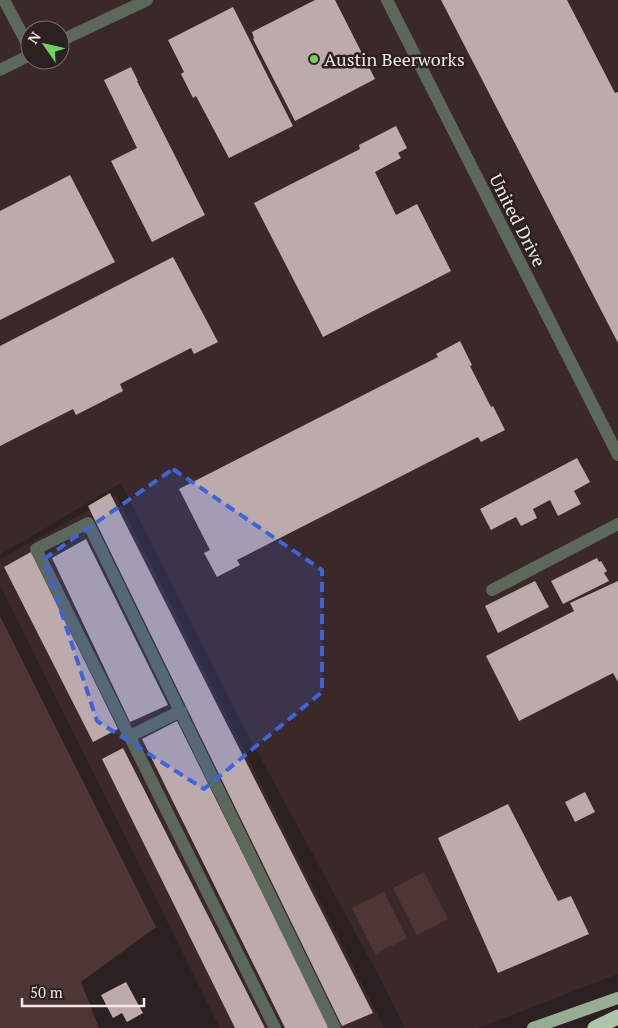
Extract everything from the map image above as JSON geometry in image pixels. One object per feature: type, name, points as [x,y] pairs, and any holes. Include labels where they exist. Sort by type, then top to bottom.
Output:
[{"type":"highway","points":[[595,1028],[618,1017]]},
{"type":"main road","points":[[534,1028],[618,998]]},
{"type":"street","points":[[70,36],[147,0]]},
{"type":"street","name":"United Drive","points":[[387,0],[618,455]]},
{"type":"street","points":[[4,4],[20,32]]},
{"type":"street","points":[[0,70],[20,60]]},
{"type":"street","points":[[275,1028],[36,548],[88,523],[335,1028]]},
{"type":"street","points":[[492,590],[618,524]]},
{"type":"street","points":[[130,736],[181,711]]},
{"type":"highlighted area","points":[[173,469],[322,570],[322,692],[204,789],[97,721],[44,559]]},
{"type":"shaded area","points":[[0,0],[618,0],[618,974],[478,1028],[405,1028],[381,980],[240,720],[121,483],[0,555]]},
{"type":"shaded area","points":[[116,495],[384,1028],[220,1028],[0,585],[0,559]]},
{"type":"shaded area","points":[[0,616],[156,927],[81,982],[99,1028],[0,1028]]},
{"type":"shaded area","points":[[424,872],[448,919],[417,935],[393,888]]},
{"type":"shaded area","points":[[384,892],[407,938],[375,954],[352,908]]},
{"type":"building","name":"Austin Beerworks","points":[[315,0],[335,0],[375,79],[295,121],[253,39],[252,32]]},
{"type":"building","points":[[441,0],[567,0],[615,93],[618,92],[618,343]]},
{"type":"building","points":[[233,7],[293,126],[229,158],[196,96],[193,98],[181,74],[184,72],[168,40]]},
{"type":"building","points":[[131,67],[205,215],[152,242],[111,161],[137,148],[104,80]]},
{"type":"building","points":[[396,126],[407,148],[398,153],[401,158],[375,172],[396,215],[417,204],[451,271],[323,337],[254,203],[360,149],[359,145]]},
{"type":"building","points":[[70,175],[115,262],[0,320],[0,211]]},
{"type":"building","points":[[173,257],[218,342],[194,354],[191,348],[120,384],[123,391],[76,415],[73,409],[0,446],[0,346]]},
{"type":"building","points":[[460,341],[472,365],[470,366],[505,430],[481,442],[478,437],[237,560],[240,565],[217,577],[204,553],[210,550],[179,489],[438,357],[436,354]]},
{"type":"building","points":[[577,458],[590,482],[574,491],[581,504],[558,516],[550,500],[533,509],[537,518],[521,526],[516,517],[491,530],[480,509]]},
{"type":"building","points":[[110,493],[373,1013],[342,1026],[88,506]]},
{"type":"building","points":[[86,539],[168,705],[130,722],[52,558]]},
{"type":"building","points":[[31,552],[118,729],[93,742],[4,567]]},
{"type":"building","points":[[597,558],[607,571],[604,573],[609,581],[563,604],[551,581]]},
{"type":"building","points":[[535,581],[549,607],[498,633],[485,606]]},
{"type":"building","points":[[618,581],[618,682],[613,673],[519,721],[486,656],[574,611],[570,603]]},
{"type":"building","points":[[177,721],[329,1027],[327,1028],[285,1028],[142,739]]},
{"type":"building","points":[[123,748],[265,1028],[235,1028],[102,759]]},
{"type":"building","points":[[585,792],[595,812],[575,822],[565,802]]},
{"type":"building","points":[[508,804],[558,901],[571,896],[589,934],[498,973],[438,838]]},
{"type":"building","points":[[126,982],[143,1013],[127,1022],[122,1013],[113,1018],[101,995]]},
{"type":"place","name":"Austin Beerworks","points":[[314,59]]}]
